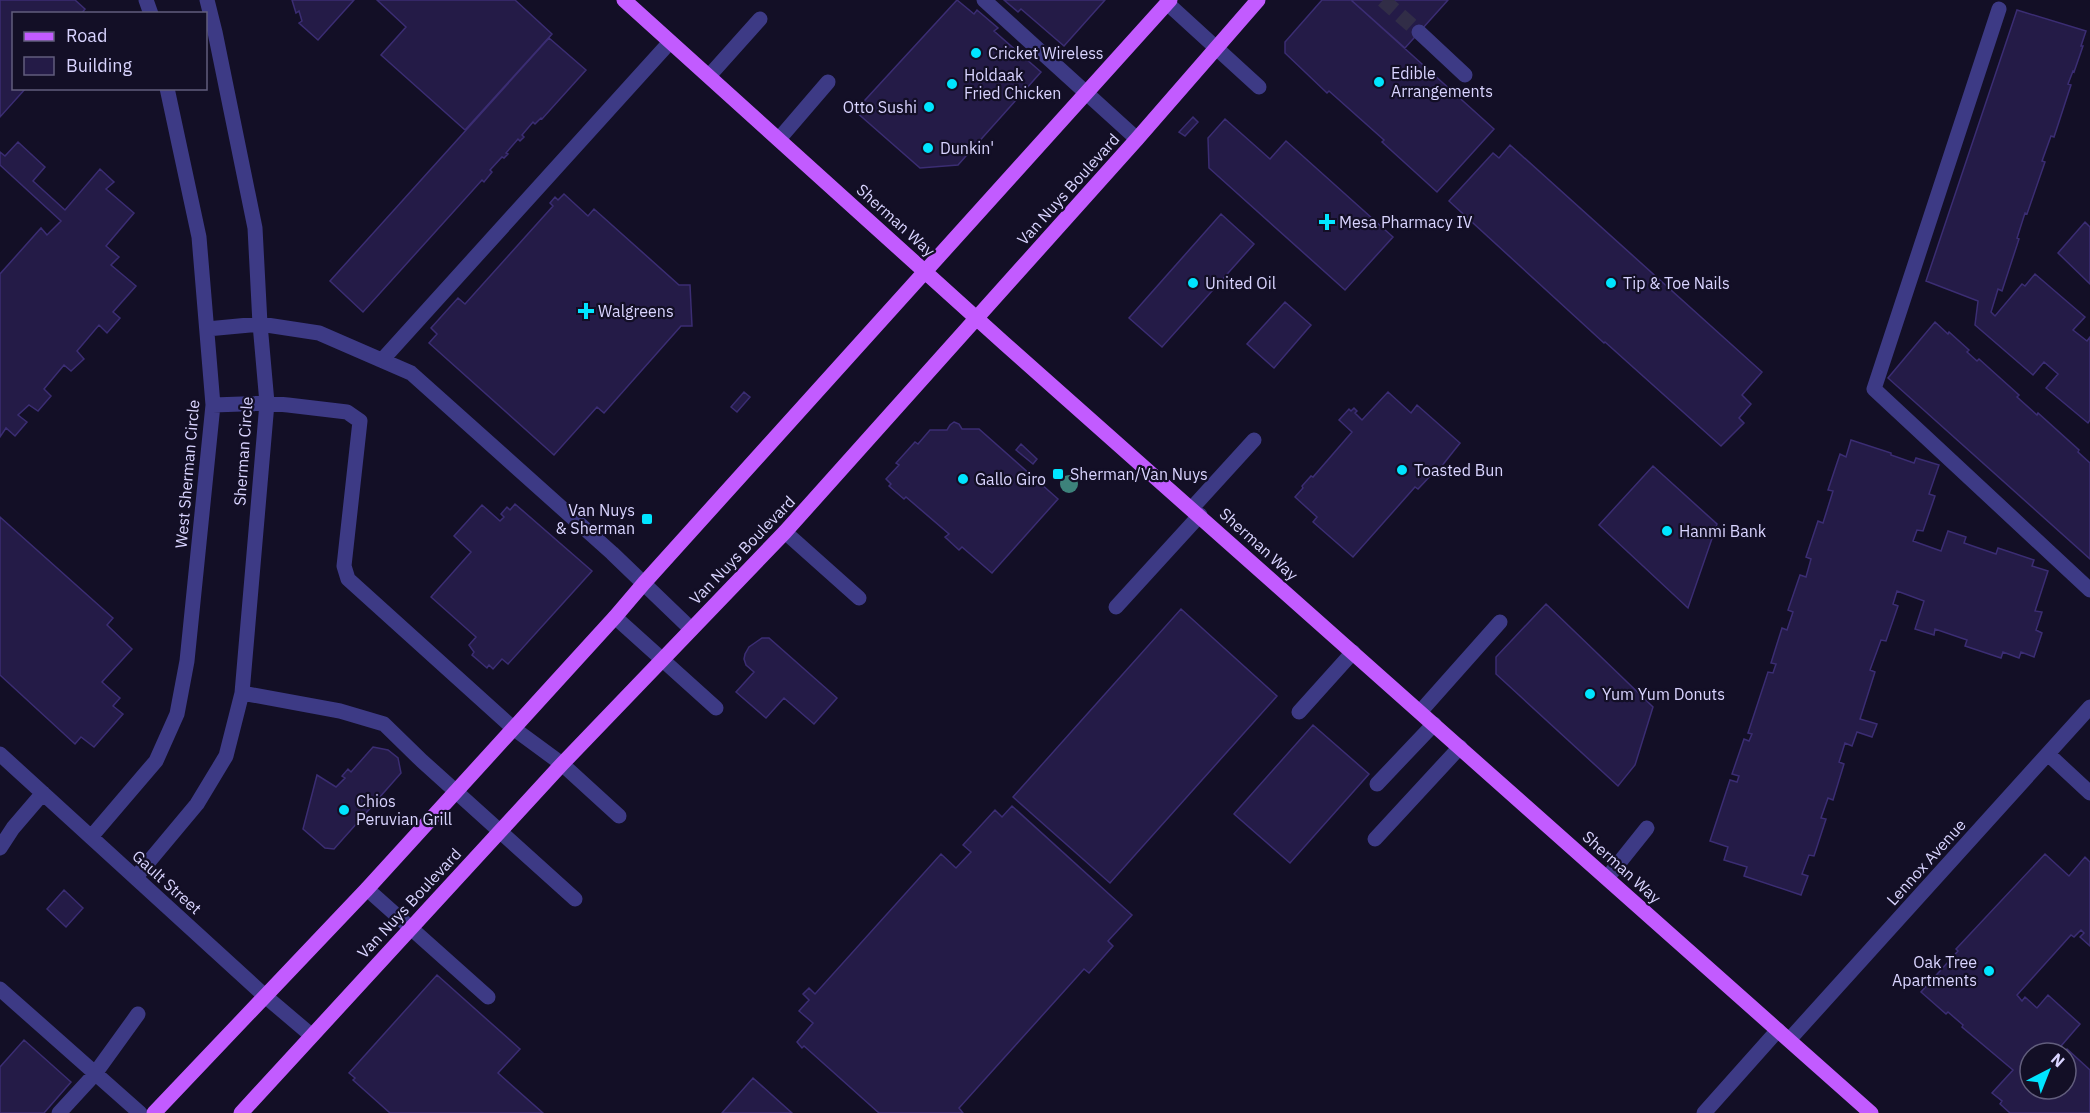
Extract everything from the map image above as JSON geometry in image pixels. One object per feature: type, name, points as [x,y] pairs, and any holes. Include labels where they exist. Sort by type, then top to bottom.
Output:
[{"type":"main road","name":"Sherman Way","points":[[624,0],[1871,1113]]},
{"type":"main road","name":"Van Nuys Boulevard","points":[[242,1113],[499,831],[785,532],[1137,139],[1258,0]]},
{"type":"main road","points":[[154,1113],[367,889],[1168,2]]},
{"type":"street","name":"Sherman Circle","points":[[136,877],[197,804],[226,756],[242,693],[267,403],[255,228],[207,0]]},
{"type":"street","points":[[984,0],[1137,139]]},
{"type":"street","points":[[1168,2],[1259,87]]},
{"type":"street","points":[[1999,9],[1874,389],[2090,590]]},
{"type":"street","points":[[710,76],[760,19]]},
{"type":"street","points":[[1419,32],[1465,75]]},
{"type":"street","points":[[383,359],[669,42]]},
{"type":"street","points":[[779,139],[828,82]]},
{"type":"street","name":"West Sherman Circle","points":[[91,837],[156,761],[177,714],[187,661],[213,405],[199,237],[167,90]]},
{"type":"street","points":[[207,329],[260,324],[319,333],[411,373],[644,582],[691,629]]},
{"type":"street","points":[[213,405],[267,403],[347,412],[360,421],[344,566],[348,579],[513,728],[562,764],[619,816]]},
{"type":"street","points":[[1116,607],[1254,440]]},
{"type":"street","points":[[785,532],[858,598]]},
{"type":"street","points":[[615,617],[716,708]]},
{"type":"street","points":[[1420,712],[1500,622]]},
{"type":"street","points":[[1299,712],[1353,652]]},
{"type":"street","points":[[242,693],[340,711],[384,724],[455,792],[575,898]]},
{"type":"street","name":"Lennox Avenue","points":[[1704,1113],[1784,1035],[2090,707]]},
{"type":"street","points":[[1377,784],[1434,724]]},
{"type":"street","points":[[1375,839],[1460,747]]},
{"type":"street","name":"Gault Street","points":[[0,754],[265,996],[311,1035]]},
{"type":"street","points":[[2048,754],[2090,793]]},
{"type":"street","points":[[0,848],[12,828],[43,793]]},
{"type":"street","points":[[1607,878],[1647,828]]},
{"type":"street","points":[[367,889],[488,997]]},
{"type":"street","points":[[0,989],[140,1113]]},
{"type":"street","points":[[60,1113],[94,1074],[138,1014]]},
{"type":"building","points":[[0,0],[75,0],[85,9],[83,12],[12,12],[12,90],[24,90],[0,117]]},
{"type":"building","points":[[292,0],[354,0],[318,40],[299,23],[302,21],[299,11],[296,13]]},
{"type":"building","points":[[377,0],[515,0],[552,34],[465,130],[381,55],[406,27]]},
{"type":"building","points":[[957,0],[974,14],[977,10],[998,28],[994,31],[1041,72],[958,165],[920,168],[855,111]]},
{"type":"building","points":[[1004,0],[1105,0],[1064,46],[1021,9],[1018,12]]},
{"type":"building","points":[[1322,0],[1351,0],[1494,129],[1437,192],[1382,142],[1384,140],[1329,91],[1327,93],[1285,53],[1285,42]]},
{"type":"building","points":[[1351,0],[1448,0],[1405,48]]},
{"type":"building","points":[[2017,10],[2086,31],[2081,46],[2083,46],[2068,84],[2071,85],[2054,137],[2051,136],[2042,161],[2045,162],[2027,214],[2025,213],[2002,291],[1998,289],[1991,312],[1995,316],[2022,284],[2025,286],[2035,274],[2085,317],[2073,330],[2087,341],[2090,337],[2090,420],[2088,423],[2046,388],[2058,374],[2044,362],[2033,375],[1975,325],[1978,301],[1926,281]]},
{"type":"building","points":[[549,38],[586,70],[542,119],[535,124],[533,122],[522,135],[524,137],[520,141],[518,139],[506,153],[508,154],[490,170],[492,172],[484,182],[482,180],[363,312],[330,281]]},
{"type":"building","points":[[1193,117],[1198,122],[1185,136],[1179,132]]},
{"type":"building","points":[[1225,119],[1270,159],[1286,141],[1393,237],[1345,290],[1209,168],[1208,138]]},
{"type":"building","points":[[18,142],[45,167],[33,181],[65,210],[100,169],[114,182],[106,189],[134,213],[106,246],[119,257],[111,265],[136,286],[113,312],[120,318],[107,333],[99,325],[77,351],[84,359],[71,371],[64,365],[44,389],[51,396],[38,411],[29,405],[18,415],[27,422],[15,436],[6,428],[0,437],[0,274],[41,228],[47,235],[61,221],[0,165],[0,152],[5,156]]},
{"type":"building","points":[[1510,145],[1762,372],[1742,395],[1751,404],[1739,418],[1744,423],[1721,446],[1449,201],[1493,153],[1499,158]]},
{"type":"building","name":"Walgreens","points":[[564,194],[588,216],[594,209],[679,285],[690,285],[692,326],[681,326],[604,413],[597,407],[554,455],[429,343],[437,334],[431,328],[458,298],[465,304],[553,206],[550,203],[555,197],[558,200]]},
{"type":"building","points":[[1221,214],[1254,244],[1162,347],[1129,318]]},
{"type":"building","points":[[2085,222],[2090,227],[2090,284],[2058,253]]},
{"type":"building","points":[[1285,302],[1311,325],[1274,368],[1247,344]]},
{"type":"building","points":[[1935,322],[1969,350],[1967,352],[1977,361],[1979,359],[2019,395],[2017,397],[2079,450],[2078,452],[2090,463],[2090,559],[1888,378]]},
{"type":"building","points":[[744,392],[750,397],[737,412],[731,407]]},
{"type":"building","points":[[1388,392],[1411,413],[1417,405],[1460,443],[1437,472],[1435,471],[1418,489],[1415,487],[1353,557],[1313,522],[1317,517],[1295,497],[1303,488],[1302,486],[1311,476],[1313,477],[1352,432],[1339,420],[1349,409],[1351,411],[1354,408],[1357,411],[1355,413],[1362,420]]},
{"type":"building","points":[[954,422],[962,429],[979,429],[1058,499],[992,573],[962,547],[959,550],[945,537],[949,534],[906,497],[904,499],[889,486],[891,484],[886,479],[899,465],[896,463],[915,442],[918,444],[930,430],[947,430]]},
{"type":"building","points":[[1851,440],[1914,463],[1916,458],[1939,465],[1929,494],[1935,496],[1923,531],[1917,530],[1913,541],[1941,551],[1948,531],[1966,537],[1964,543],[1996,554],[1998,548],[2034,560],[2032,566],[2048,571],[2035,611],[2042,612],[2036,630],[2042,633],[2034,657],[2021,652],[2019,658],[2003,652],[2001,658],[1965,646],[1967,640],[1935,629],[1934,635],[1915,629],[1924,601],[1897,591],[1893,604],[1898,606],[1886,641],[1881,640],[1870,670],[1875,672],[1860,719],[1877,724],[1872,737],[1857,732],[1852,746],[1845,743],[1839,762],[1844,764],[1833,800],[1828,798],[1821,818],[1826,819],[1814,856],[1809,855],[1802,874],[1808,876],[1801,895],[1744,876],[1747,867],[1724,860],[1728,847],[1710,841],[1730,780],[1737,782],[1739,776],[1732,774],[1744,739],[1749,741],[1752,734],[1748,733],[1768,672],[1773,673],[1776,664],[1771,663],[1782,628],[1787,630],[1793,612],[1788,610],[1800,575],[1806,577],[1811,559],[1806,557],[1818,521],[1823,523],[1833,491],[1828,490],[1840,454],[1846,457]]},
{"type":"building","points":[[1021,444],[1037,459],[1033,464],[1016,450]]},
{"type":"building","points":[[1653,466],[1717,524],[1688,608],[1599,525]]},
{"type":"building","points":[[515,504],[592,571],[508,664],[502,659],[493,669],[489,665],[487,668],[472,655],[474,652],[469,645],[476,637],[431,597],[471,552],[454,536],[482,505],[500,521],[504,517],[501,514],[507,507],[510,510]]},
{"type":"building","points":[[0,517],[113,618],[107,625],[132,649],[102,682],[120,698],[113,706],[123,714],[94,747],[81,737],[75,744],[0,675]]},
{"type":"building","points":[[1546,604],[1653,707],[1635,765],[1618,786],[1496,674],[1496,657]]},
{"type":"building","points":[[1181,609],[1277,696],[1110,883],[1013,797]]},
{"type":"building","points":[[762,638],[769,638],[837,698],[814,724],[784,698],[766,718],[736,692],[754,672],[746,665],[745,654],[749,647]]},
{"type":"building","points":[[1313,725],[1369,774],[1290,863],[1234,814]]},
{"type":"building","points":[[373,747],[388,750],[398,758],[401,773],[379,798],[382,801],[377,806],[374,804],[334,849],[325,848],[303,829],[317,775],[336,787],[345,778],[342,776],[348,769],[351,772]]},
{"type":"building","points":[[1012,806],[1132,915],[1108,941],[1113,946],[1089,973],[1084,969],[959,1108],[963,1113],[879,1113],[797,1042],[813,1023],[799,1011],[809,1000],[803,994],[809,988],[815,994],[941,854],[956,868],[971,852],[963,845],[995,810],[1002,817]]},
{"type":"building","name":"Oak Tree Apartments","points":[[2045,854],[2069,876],[2085,857],[2090,862],[2090,946],[2080,937],[2084,933],[2081,930],[2074,937],[2071,935],[2017,995],[2022,1001],[2025,997],[2037,1008],[2048,995],[2080,1024],[2065,1041],[2018,1041],[2018,1101],[2078,1101],[2078,1059],[2090,1070],[2090,1113],[2010,1113],[2000,1104],[2002,1101],[1992,1093],[2013,1070],[1962,1027],[1963,1025],[1948,1012],[1946,1014],[1921,992],[1958,951],[1956,949]]},
{"type":"building","points":[[64,890],[83,908],[66,927],[47,909]]},
{"type":"building","points":[[437,975],[520,1049],[498,1073],[543,1113],[390,1113],[353,1080],[355,1078],[349,1073]]},
{"type":"building","points":[[24,1040],[71,1082],[44,1113],[0,1113],[0,1067]]},
{"type":"building","points":[[753,1078],[792,1113],[722,1113]]},
{"type":"tunnel","points":[[1383,0],[1419,32]]},
{"type":"place","name":"Cricket Wireless","points":[[976,53]]},
{"type":"place","name":"Edible Arrangements","points":[[1379,82]]},
{"type":"place","name":"Holdaak Fried Chicken","points":[[952,84]]},
{"type":"place","name":"Otto Sushi","points":[[929,107]]},
{"type":"place","name":"Dunkin'","points":[[928,148]]},
{"type":"place","name":"Mesa Pharmacy IV","points":[[1327,222]]},
{"type":"place","name":"United Oil","points":[[1193,283]]},
{"type":"place","name":"Tip & Toe Nails","points":[[1611,283]]},
{"type":"place","name":"Walgreens","points":[[586,311]]},
{"type":"place","name":"Toasted Bun","points":[[1402,470]]},
{"type":"place","name":"Sherman/Van Nuys","points":[[1058,474]]},
{"type":"place","name":"Gallo Giro","points":[[963,479]]},
{"type":"place","name":"Van Nuys & Sherman","points":[[647,519]]},
{"type":"place","name":"Hanmi Bank","points":[[1667,531]]},
{"type":"place","name":"Yum Yum Donuts","points":[[1590,694]]},
{"type":"place","name":"Chios Peruvian Grill","points":[[344,810]]},
{"type":"place","name":"Oak Tree Apartments","points":[[1989,971]]}]
